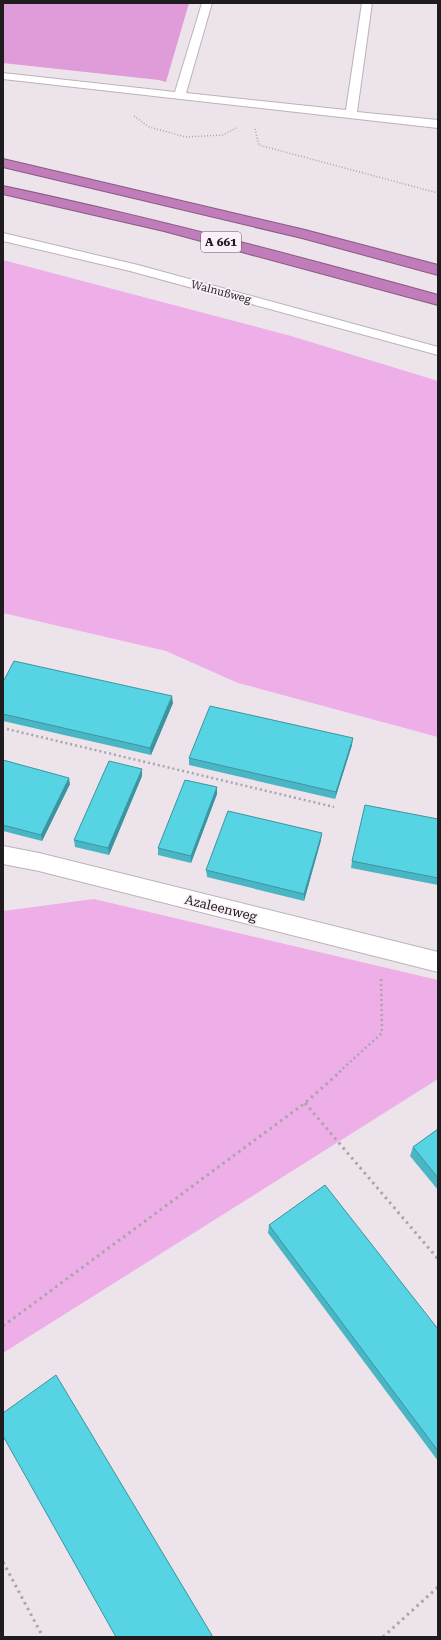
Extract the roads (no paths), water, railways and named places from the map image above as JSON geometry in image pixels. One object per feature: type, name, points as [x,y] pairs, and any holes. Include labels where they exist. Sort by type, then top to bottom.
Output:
[{"type":"highway","name":"A 661","points":[[3,163],[297,233],[438,270]]},
{"type":"highway","name":"A 661","points":[[3,190],[96,210],[294,260],[438,300]]},
{"type":"street","name":"Azaleenweg","points":[[3,855],[46,864],[380,949],[438,962]]},
{"type":"lane","points":[[180,95],[207,3]]},
{"type":"lane","points":[[351,114],[367,3]]},
{"type":"lane","points":[[3,76],[438,124]]},
{"type":"lane","name":"Walnußweg","points":[[3,237],[133,268],[438,351]]}]
